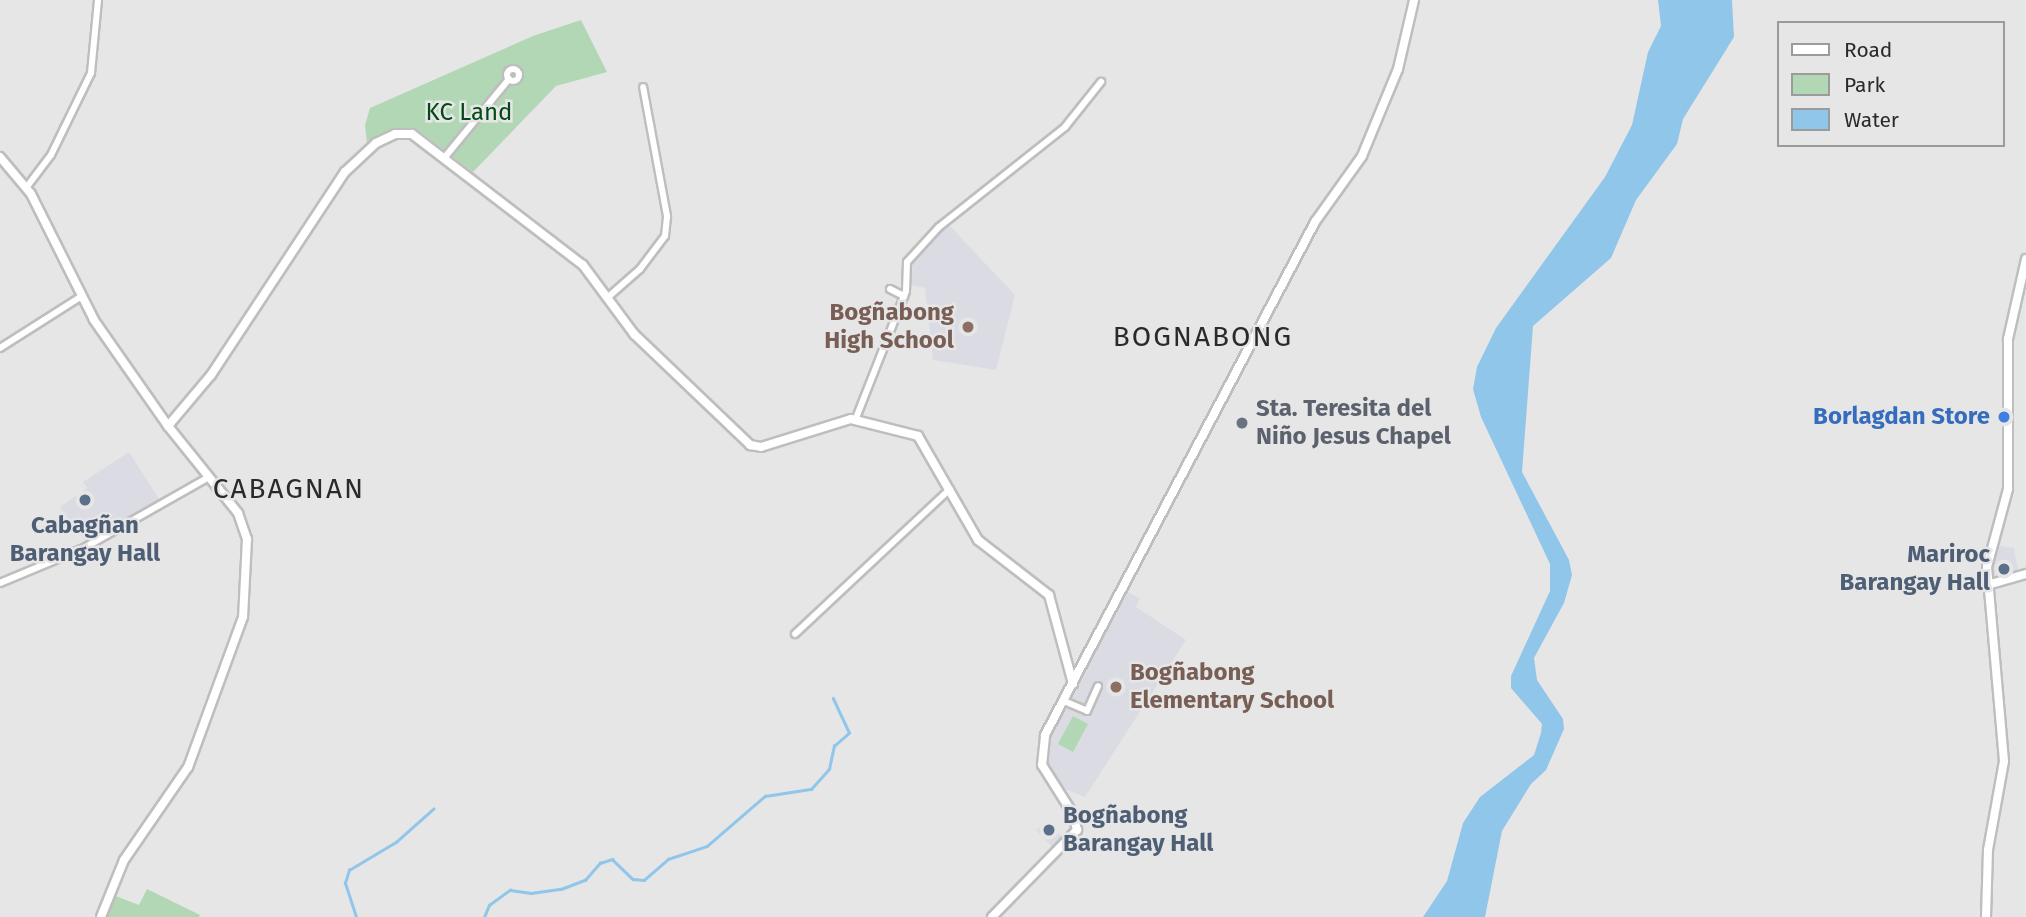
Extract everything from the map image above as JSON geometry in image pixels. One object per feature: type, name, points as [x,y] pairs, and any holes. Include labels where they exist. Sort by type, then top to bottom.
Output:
[{"type":"street","points":[[26,188],[51,155],[91,73],[98,0]]},
{"type":"street","points":[[992,917],[1077,830],[1073,814],[1041,757],[1045,735],[1206,422],[1315,222],[1362,156],[1398,69],[1414,0]]},
{"type":"street","points":[[445,157],[509,79]]},
{"type":"street","points":[[856,418],[904,296],[905,265],[923,243],[1055,136],[1101,82]]},
{"type":"street","points":[[607,298],[640,269],[665,236],[667,216],[643,87]]},
{"type":"street","points":[[168,426],[211,375],[345,172],[364,152],[403,132],[445,157],[583,265],[664,366],[750,445],[761,447],[856,418],[918,436],[978,540],[1049,596],[1073,684]]},
{"type":"street","points":[[0,157],[26,188],[82,296],[168,426],[238,513],[247,539],[243,617],[187,766],[124,860],[101,917]]},
{"type":"street","points":[[1986,917],[1988,850],[2004,761],[1987,585],[1989,554],[2008,489],[2008,339],[2026,259]]},
{"type":"street","points":[[890,289],[904,296]]},
{"type":"street","points":[[0,348],[82,296]]},
{"type":"street","points":[[0,583],[84,548],[209,477]]},
{"type":"street","points":[[795,634],[950,489]]},
{"type":"street","points":[[1987,585],[2026,574]]},
{"type":"street","points":[[1064,701],[1087,711],[1098,686]]},
{"type":"shaded area","name":"Bogñabong High School","points":[[947,223],[1015,295],[996,370],[933,360],[925,288],[910,285],[909,264]]},
{"type":"shaded area","points":[[129,452],[161,502],[86,542],[60,507],[87,488],[100,506],[83,482]]},
{"type":"shaded area","points":[[1995,545],[2014,548],[2018,572],[1993,578]]},
{"type":"shaded area","name":"Bogñabong Elementary School","points":[[1126,591],[1140,598],[1136,607],[1186,640],[1085,797],[1060,787],[1046,763],[1046,743]]},
{"type":"shaded area","points":[[1048,822],[1064,839],[1053,848],[1036,830]]},
{"type":"green space","name":"KC Land","points":[[581,20],[607,72],[556,86],[473,172],[418,130],[398,129],[367,143],[365,125],[370,108],[533,36]]},
{"type":"green space","points":[[1073,716],[1088,724],[1073,752],[1058,744]]},
{"type":"green space","points":[[147,889],[200,915],[199,917],[107,917],[113,895],[139,905]]},
{"type":"water","points":[[1658,0],[1732,0],[1734,37],[1683,119],[1677,144],[1636,200],[1611,258],[1533,326],[1522,472],[1569,560],[1572,575],[1564,603],[1534,658],[1537,680],[1563,719],[1564,729],[1546,770],[1531,784],[1502,831],[1485,917],[1423,917],[1447,881],[1463,823],[1480,797],[1534,755],[1542,724],[1511,688],[1511,676],[1550,591],[1550,564],[1481,417],[1473,389],[1477,367],[1496,328],[1605,177],[1632,125],[1648,52],[1661,26]]},
{"type":"waterway","points":[[484,917],[489,905],[510,890],[531,893],[561,889],[585,880],[600,863],[612,859],[633,879],[644,880],[668,859],[707,846],[765,796],[811,789],[829,769],[834,746],[849,733],[833,699]]},
{"type":"waterway","points":[[356,917],[345,883],[349,870],[396,842],[433,809]]},
{"type":"place","name":"Bogñabong High School","points":[[968,327]]},
{"type":"place","name":"Borlagdan Store","points":[[2004,417]]},
{"type":"place","name":"Sta. Teresita del Niño Jesus Chapel","points":[[1242,423]]},
{"type":"place","name":"Cabagñan Barangay Hall","points":[[85,500]]},
{"type":"place","name":"Mariroc Barangay Hall","points":[[2004,569]]},
{"type":"place","name":"Bogñabong Elementary School","points":[[1116,687]]},
{"type":"place","name":"Bogñabong Barangay Hall","points":[[1049,830]]},
{"type":"district","name":"BOGNABONG","points":[[1203,337]]},
{"type":"district","name":"CABAGNAN","points":[[289,489]]}]
